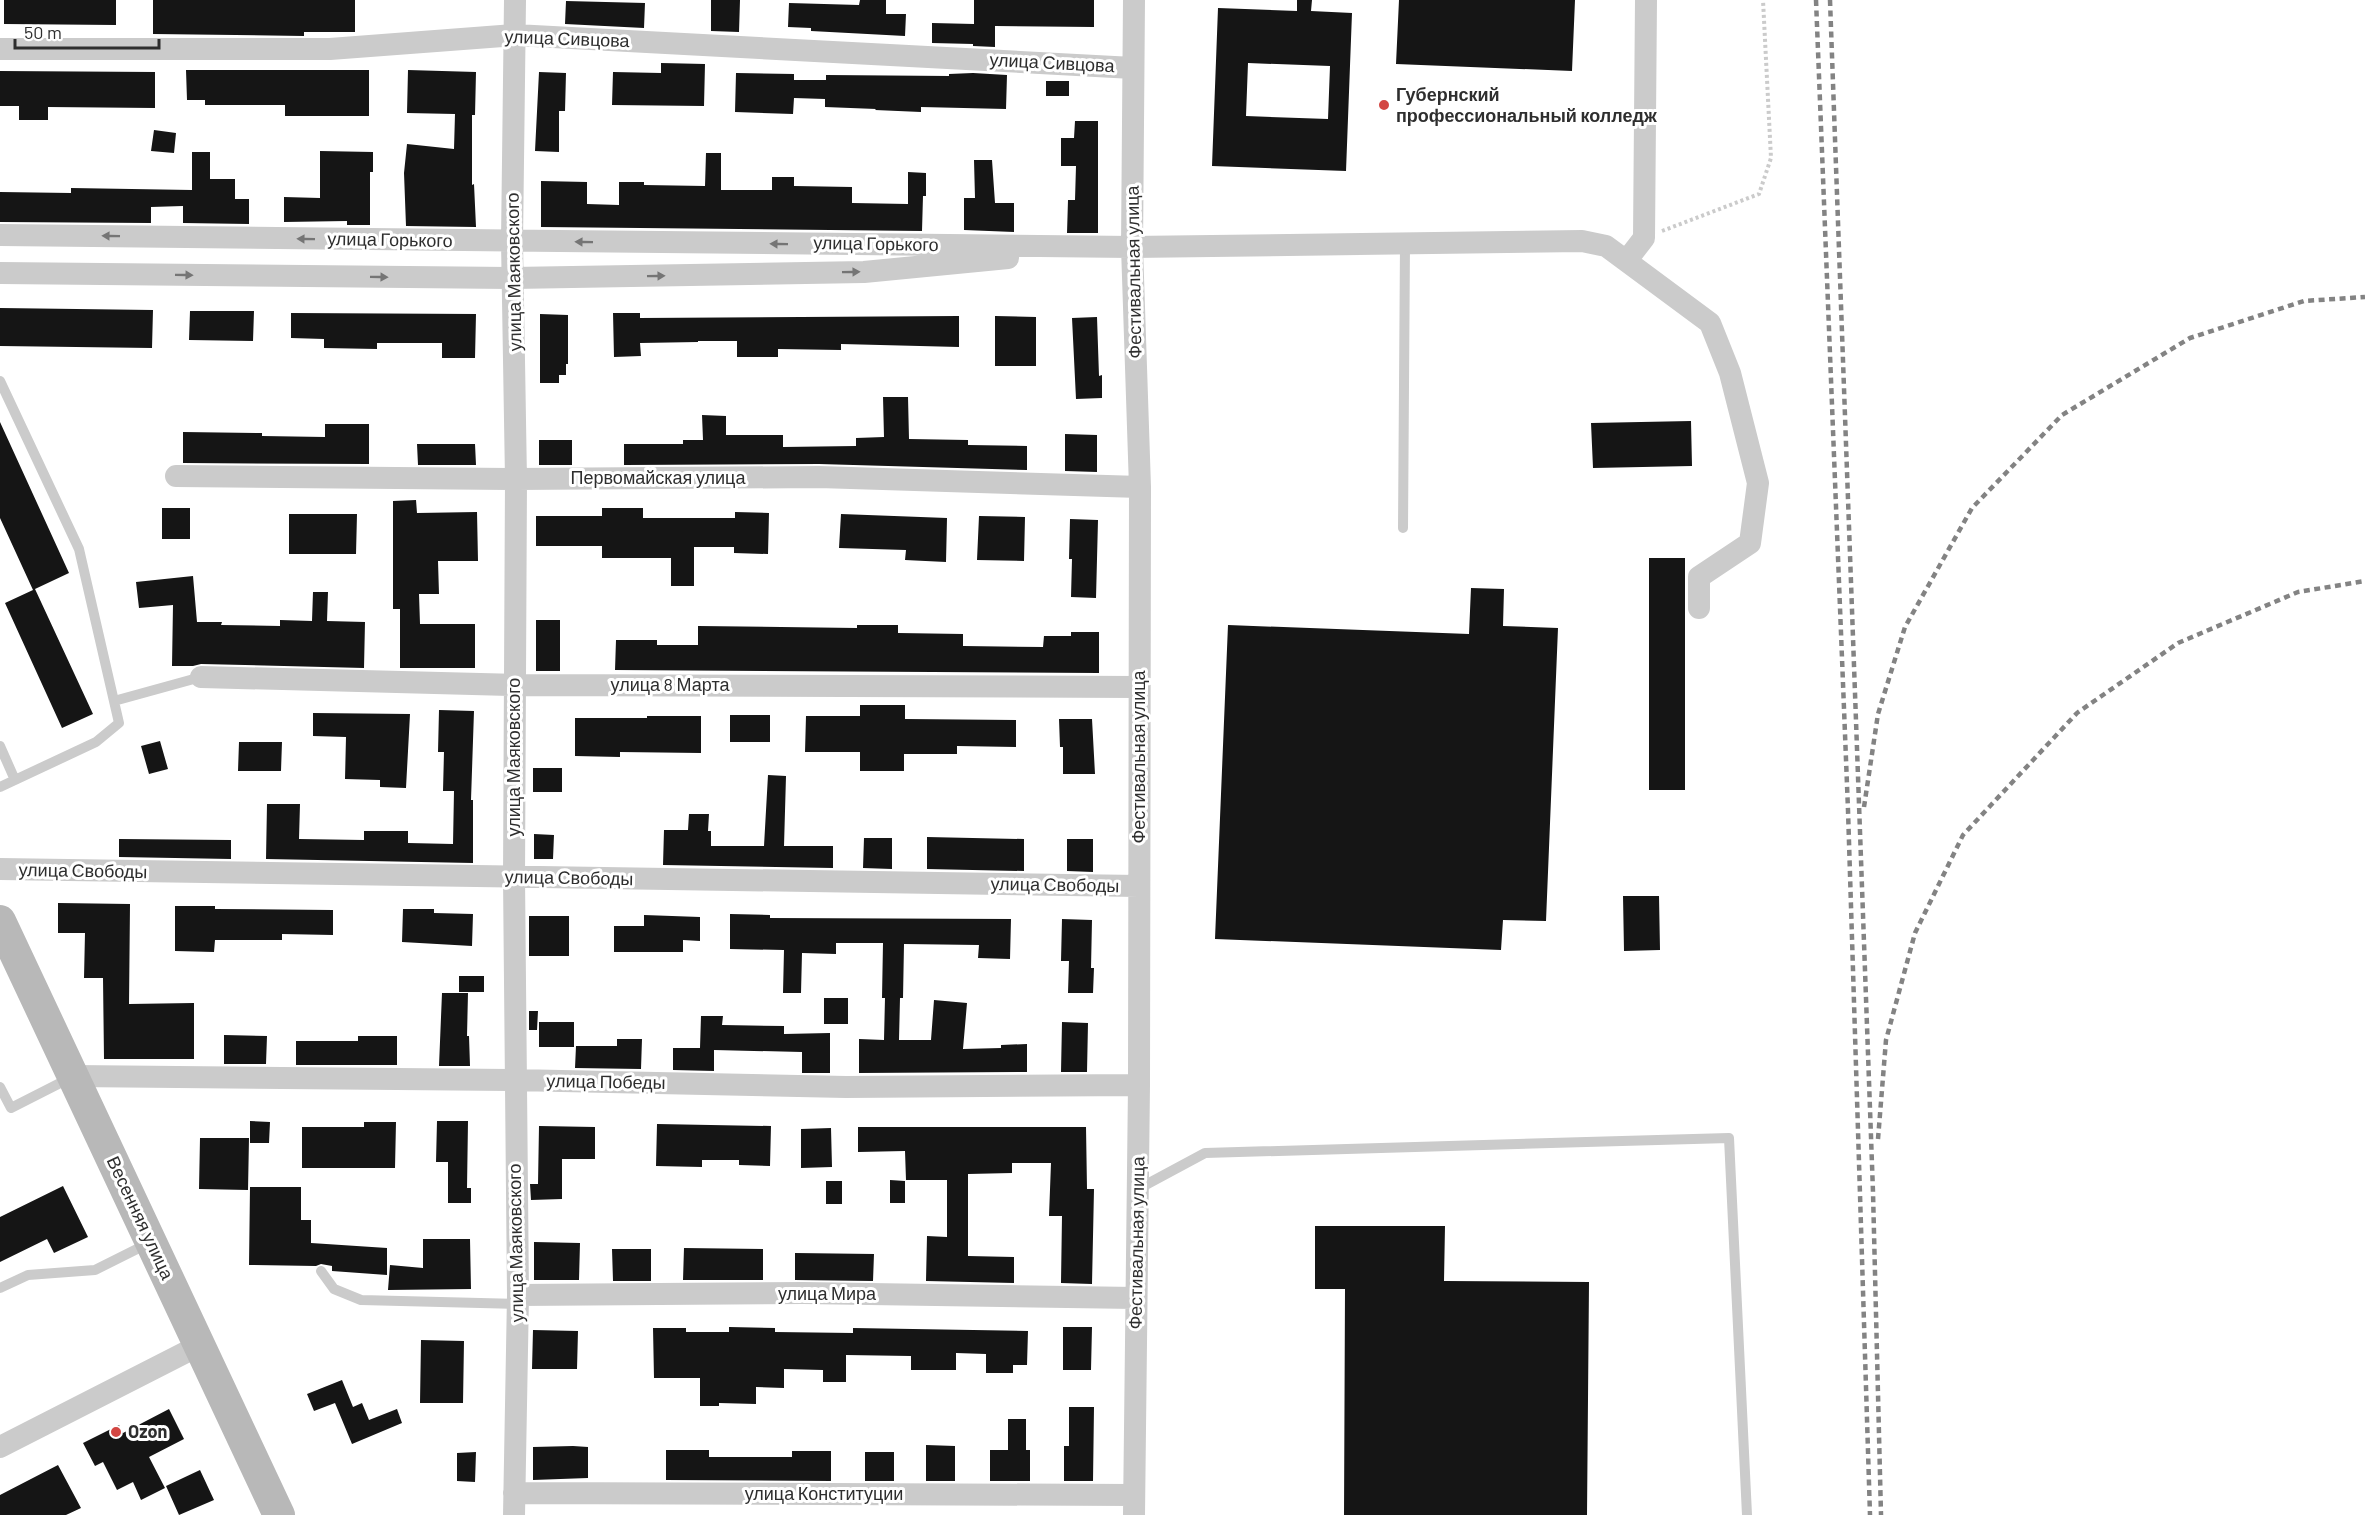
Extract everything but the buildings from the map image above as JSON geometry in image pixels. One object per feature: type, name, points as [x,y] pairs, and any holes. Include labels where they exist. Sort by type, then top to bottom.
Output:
[{"type":"street","name":"улица Маяковского","points":[[514,1504],[518,1299],[514,1080],[516,478],[512,241],[515,0]]},
{"type":"street","name":"Фестивальная улица","points":[[1134,0],[1132,247],[1140,487],[1139,1085],[1134,1505]]},
{"type":"street","points":[[1627,260],[1644,238],[1646,0]]},
{"type":"street","name":"улица Сивцова","points":[[0,49],[330,50],[515,35],[1133,68]]},
{"type":"street","name":"улица Горького","points":[[0,235],[1132,247]]},
{"type":"street","points":[[1132,247],[1582,241],[1606,246],[1710,323],[1730,373],[1758,483],[1750,543],[1699,578],[1699,608]]},
{"type":"street","name":"улица Горького","points":[[0,273],[513,278],[864,272],[1132,247]]},
{"type":"street","name":"Первомайская улица","points":[[176,476],[819,477],[1140,487]]},
{"type":"street","name":"улица 8 Марта","points":[[201,677],[515,685],[1138,687]]},
{"type":"street","name":"улица Свободы","points":[[0,869],[1139,886]]},
{"type":"street","name":"Весенняя улица","points":[[0,921],[279,1515]]},
{"type":"street","name":"улица Победы","points":[[73,1076],[514,1080],[846,1087],[1139,1085]]},
{"type":"street","name":"улица Мира","points":[[518,1299],[803,1293],[1136,1298]]},
{"type":"street","points":[[0,1447],[200,1345]]},
{"type":"street","name":"улица Конституции","points":[[514,1504],[1134,1505]]},
{"type":"lane","points":[[1403,528],[1405,243]]},
{"type":"lane","points":[[0,381],[79,549],[119,723],[96,742],[0,788]]},
{"type":"lane","points":[[114,701],[201,677]]},
{"type":"lane","points":[[0,746],[15,780]]},
{"type":"lane","points":[[0,1087],[10,1108],[73,1076]]},
{"type":"lane","points":[[1138,1189],[1205,1153],[1729,1138],[1747,1515]]},
{"type":"lane","points":[[0,1288],[28,1275],[95,1270],[151,1242]]},
{"type":"lane","points":[[321,1271],[334,1289],[361,1300],[518,1299]]},
{"type":"path","points":[[1644,238],[1758,194],[1771,158],[1763,0]]},
{"type":"railway","points":[[1816,0],[1848,810],[1870,1515]]},
{"type":"railway","points":[[1830,0],[1873,1192],[1881,1515]]},
{"type":"railway","points":[[1864,807],[1878,714],[1905,627],[1972,508],[2062,415],[2190,338],[2304,301],[2365,297]]},
{"type":"railway","points":[[1878,1139],[1886,1040],[1915,933],[1963,835],[2077,713],[2178,643],[2298,592],[2365,581]]},
{"type":"place","name":"Губернский профессиональный колледж","points":[[1384,105]]},
{"type":"place","name":"Ozon","points":[[116,1432]]}]
